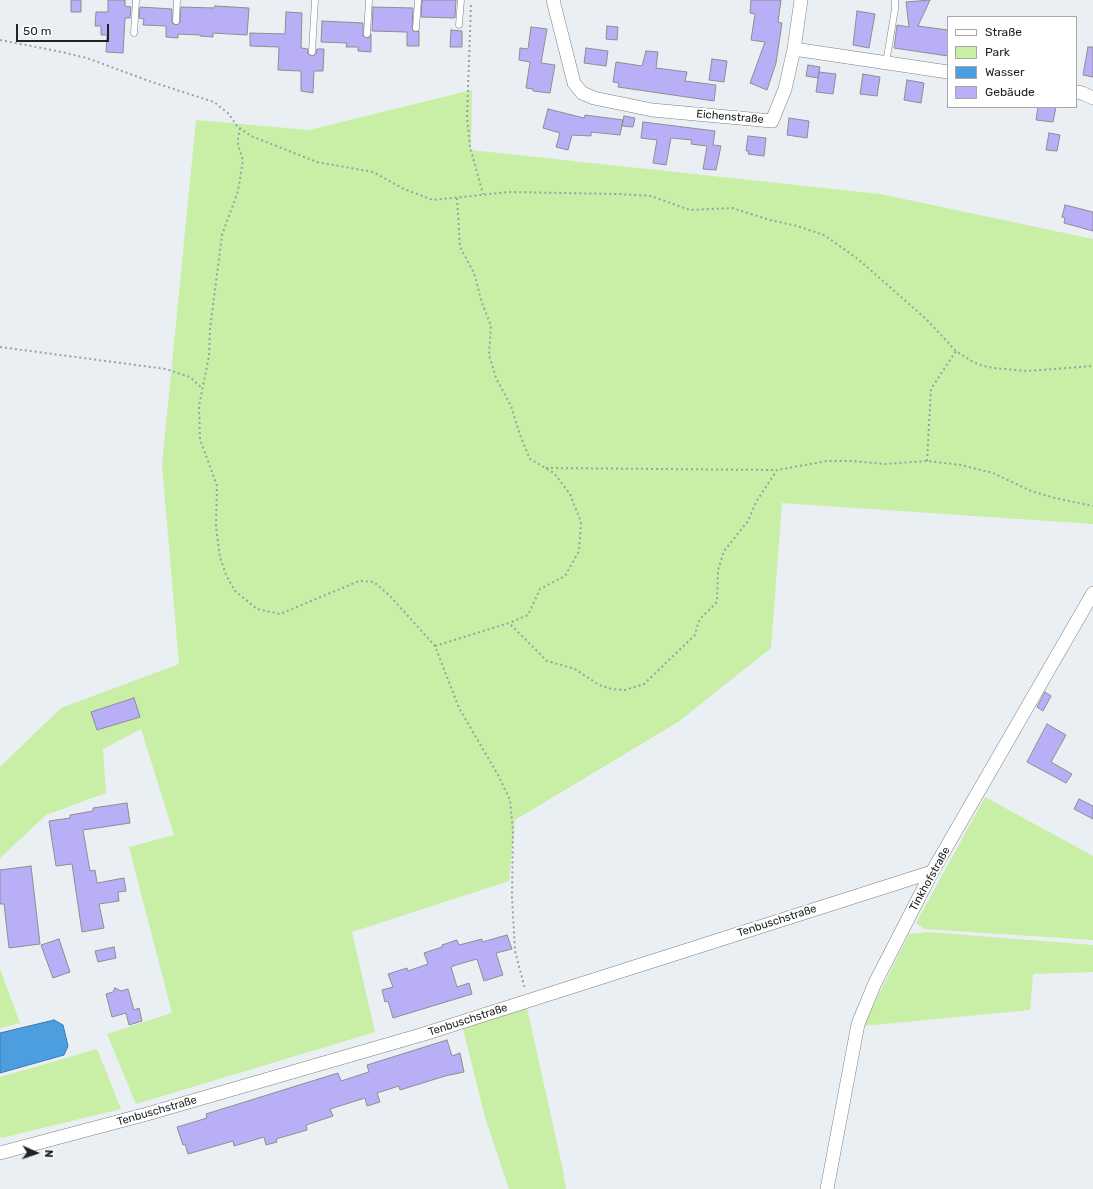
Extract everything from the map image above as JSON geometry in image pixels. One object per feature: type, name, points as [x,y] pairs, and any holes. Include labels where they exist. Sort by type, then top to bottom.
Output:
[{"type":"street","name":"Eichenstraße","points":[[553,0],[574,83],[582,93],[594,98],[652,110],[772,121],[785,89],[794,49]]},
{"type":"street","points":[[801,0],[794,49],[947,72]]},
{"type":"street","points":[[1077,92],[1093,98]]},
{"type":"street","name":"Tinkhofstraße","points":[[827,1189],[858,1024],[875,983],[932,872],[1093,593]]},
{"type":"street","name":"Tenbuschstraße","points":[[0,1153],[147,1114],[424,1034],[932,872]]},
{"type":"lane","points":[[134,33],[136,0]]},
{"type":"lane","points":[[176,21],[177,0]]},
{"type":"lane","points":[[312,52],[315,0]]},
{"type":"lane","points":[[367,34],[369,0]]},
{"type":"lane","points":[[416,28],[418,0]]},
{"type":"lane","points":[[459,25],[461,0]]},
{"type":"lane","points":[[886,63],[895,9],[895,0]]},
{"type":"path","points":[[471,0],[467,117],[470,147],[483,194]]},
{"type":"path","points":[[0,40],[87,58],[149,81],[214,102],[229,114],[237,126],[251,136],[317,162],[372,172],[404,189],[433,200],[509,192],[651,196],[690,210],[732,208],[770,220],[824,234],[858,259],[926,319],[956,351],[973,362],[982,366],[1027,371],[1093,366]]},
{"type":"path","points":[[240,128],[238,145],[243,160],[238,191],[222,235],[210,329],[207,373],[202,388],[199,406],[200,439],[217,486],[216,527],[220,557],[226,575],[235,590],[257,608],[280,614],[359,582],[374,582],[390,596],[435,646],[459,708],[498,775],[510,800],[513,831],[512,897],[515,951],[525,992]]},
{"type":"path","points":[[435,646],[509,623],[528,615],[540,589],[565,576],[579,551],[581,522],[570,494],[554,473],[530,459],[520,435],[511,406],[496,378],[489,355],[490,326],[474,273],[460,247],[457,198]]},
{"type":"path","points":[[0,347],[166,369],[190,377],[202,388]]},
{"type":"path","points":[[927,461],[931,389],[956,351]]},
{"type":"path","points":[[546,468],[777,470],[827,461],[851,461],[885,464],[927,461],[961,465],[993,473],[1031,492],[1093,506]]},
{"type":"path","points":[[509,623],[547,661],[576,669],[599,685],[612,689],[625,690],[644,684],[695,635],[696,627],[700,619],[717,602],[718,570],[724,551],[748,521],[756,502],[777,470]]},
{"type":"green space","points":[[472,90],[471,150],[880,194],[1093,239],[1093,524],[782,503],[771,648],[678,722],[515,820],[509,881],[352,932],[375,1032],[136,1104],[107,1034],[172,1013],[129,847],[174,835],[141,729],[103,749],[106,793],[46,815],[0,858],[0,767],[61,708],[179,664],[162,465],[196,120],[309,130]]},
{"type":"green space","points":[[985,797],[1093,856],[1093,940],[924,929],[916,923]]},
{"type":"green space","points":[[927,932],[1093,945],[1093,972],[1033,974],[1030,1010],[863,1026],[909,934]]},
{"type":"green space","points":[[0,969],[20,1023],[0,1028]]},
{"type":"green space","points":[[526,1004],[566,1189],[509,1189],[485,1117],[462,1025]]},
{"type":"green space","points":[[97,1049],[121,1109],[1,1138],[0,1077]]},
{"type":"water","points":[[54,1020],[63,1025],[68,1046],[64,1055],[0,1073],[0,1033]]},
{"type":"building","points":[[71,0],[81,0],[81,12],[71,12]]},
{"type":"building","points":[[108,0],[125,0],[125,6],[131,7],[130,18],[125,18],[123,53],[106,52],[107,35],[101,35],[101,26],[95,26],[96,12],[108,12]]},
{"type":"building","points":[[422,0],[456,0],[455,18],[421,17]]},
{"type":"building","points":[[751,0],[781,0],[778,22],[782,23],[776,63],[767,90],[750,83],[765,42],[751,40],[755,14],[750,13]]},
{"type":"building","points":[[930,0],[918,26],[947,30],[947,56],[894,48],[897,25],[909,27],[906,2]]},
{"type":"building","points":[[215,6],[249,8],[247,35],[213,33],[213,37],[178,34],[178,38],[166,37],[166,26],[143,25],[144,19],[139,18],[140,7],[172,9],[172,23],[176,25],[180,22],[181,7],[214,8]]},
{"type":"building","points":[[373,7],[413,8],[412,28],[414,32],[419,31],[419,46],[407,46],[407,32],[372,31]]},
{"type":"building","points":[[857,11],[875,14],[869,48],[853,45]]},
{"type":"building","points":[[286,12],[302,13],[301,48],[308,49],[308,54],[312,56],[316,54],[317,49],[324,49],[323,71],[314,71],[313,93],[301,91],[301,71],[278,70],[279,47],[250,46],[250,33],[285,34]]},
{"type":"building","points":[[322,21],[363,23],[363,36],[369,38],[371,34],[371,52],[358,51],[358,47],[346,47],[347,43],[321,42]]},
{"type":"building","points":[[607,26],[618,27],[617,40],[606,39]]},
{"type":"building","points":[[531,27],[547,29],[541,63],[555,65],[550,93],[533,91],[533,89],[526,88],[530,62],[519,60],[520,48],[528,49]]},
{"type":"building","points":[[451,30],[462,31],[462,47],[450,47]]},
{"type":"building","points":[[1088,47],[1093,47],[1093,77],[1083,75]]},
{"type":"building","points":[[586,48],[608,51],[606,66],[584,63]]},
{"type":"building","points":[[646,51],[658,52],[656,68],[687,72],[685,81],[716,85],[714,101],[618,87],[619,83],[613,82],[616,62],[642,66]]},
{"type":"building","points":[[712,59],[727,61],[724,82],[709,80]]},
{"type":"building","points":[[808,65],[820,67],[818,78],[806,76]]},
{"type":"building","points":[[819,72],[836,74],[833,94],[816,92]]},
{"type":"building","points":[[863,74],[880,77],[877,96],[860,94]]},
{"type":"building","points":[[907,80],[924,83],[921,103],[904,100]]},
{"type":"building","points":[[1038,108],[1056,108],[1053,122],[1036,120]]},
{"type":"building","points":[[548,109],[584,118],[585,115],[623,120],[620,135],[591,132],[591,136],[572,135],[568,150],[556,147],[560,133],[543,128]]},
{"type":"building","points":[[624,116],[635,118],[633,127],[622,126]]},
{"type":"building","points":[[789,118],[809,121],[807,138],[787,135]]},
{"type":"building","points":[[643,122],[715,131],[713,145],[721,146],[716,170],[703,169],[707,146],[691,144],[692,140],[671,138],[666,165],[653,163],[657,140],[641,138]]},
{"type":"building","points":[[1049,133],[1060,135],[1057,151],[1046,150]]},
{"type":"building","points":[[748,136],[766,138],[764,156],[748,154],[749,151],[746,151]]},
{"type":"building","points":[[1065,205],[1093,212],[1093,231],[1064,223],[1065,218],[1062,217]]},
{"type":"building","points":[[1045,692],[1051,696],[1043,711],[1037,707]]},
{"type":"building","points":[[134,698],[140,717],[97,730],[91,712]]},
{"type":"building","points":[[1047,724],[1066,735],[1051,762],[1072,774],[1066,783],[1027,762]]},
{"type":"building","points":[[1079,799],[1093,806],[1093,819],[1074,809]]},
{"type":"building","points":[[127,803],[130,823],[83,830],[90,871],[95,870],[97,883],[124,878],[126,891],[118,892],[119,901],[99,904],[104,928],[82,932],[72,864],[56,866],[49,821],[70,818],[70,815],[93,811],[93,808]]},
{"type":"building","points":[[31,866],[40,944],[9,948],[4,904],[0,904],[0,870]]},
{"type":"building","points":[[507,935],[512,949],[496,953],[503,975],[484,981],[477,959],[456,965],[451,967],[457,987],[469,983],[472,994],[393,1018],[388,1001],[385,1002],[382,990],[393,987],[388,974],[407,968],[408,971],[428,964],[424,953],[457,940],[459,945],[482,939],[482,942]]},
{"type":"building","points":[[59,939],[70,972],[53,978],[41,945]]},
{"type":"building","points":[[114,947],[116,958],[98,962],[95,951]]},
{"type":"building","points":[[115,988],[121,991],[128,989],[134,1010],[139,1008],[142,1021],[129,1025],[126,1013],[112,1017],[106,994],[113,992]]},
{"type":"building","points":[[447,1040],[452,1056],[460,1053],[464,1072],[445,1076],[400,1090],[399,1086],[377,1093],[380,1102],[367,1106],[365,1098],[330,1109],[333,1116],[306,1125],[307,1130],[276,1139],[277,1142],[266,1145],[264,1137],[234,1146],[233,1141],[188,1154],[185,1144],[183,1145],[177,1127],[207,1118],[206,1114],[338,1073],[341,1081],[369,1072],[367,1065]]}]
